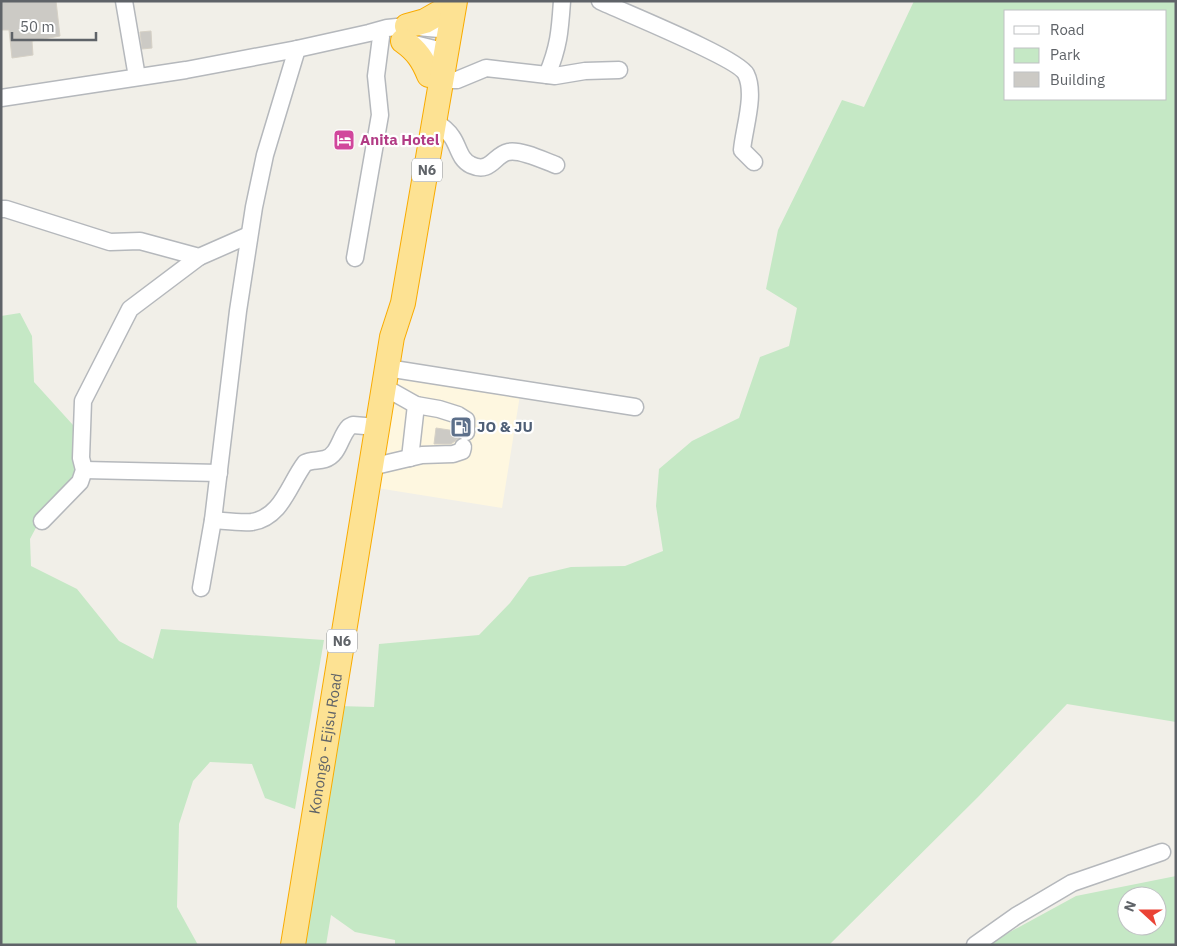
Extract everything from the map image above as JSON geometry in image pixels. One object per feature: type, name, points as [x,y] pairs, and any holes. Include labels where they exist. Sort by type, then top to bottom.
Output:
[{"type":"highway","points":[[390,34],[425,21],[444,25]]},
{"type":"highway","name":"Konongo - Ejisu Road","points":[[392,337],[391,302],[436,78],[444,25]]},
{"type":"highway","points":[[390,34],[414,49],[436,78]]},
{"type":"highway","name":"Konongo - Ejisu Road","points":[[293,945],[392,337],[403,303],[435,122],[436,78]]},
{"type":"street","points":[[124,1],[137,77]]},
{"type":"street","points":[[547,75],[560,38],[562,1]]},
{"type":"street","points":[[600,1],[736,64],[746,73],[749,84],[749,103],[742,150],[754,162]]},
{"type":"street","points":[[1,98],[444,25]]},
{"type":"street","points":[[355,258],[380,115],[376,76],[390,34]]},
{"type":"street","points":[[201,588],[213,520],[249,235],[265,155],[297,49]]},
{"type":"street","points":[[436,78],[457,80],[486,68],[555,76],[585,71],[619,70]]},
{"type":"street","points":[[435,122],[452,136],[462,158],[476,167],[485,167],[492,164],[504,154],[512,151],[556,165]]},
{"type":"street","points":[[1,209],[110,242],[140,241],[199,257]]},
{"type":"street","points":[[42,520],[80,482],[84,470],[81,458],[83,401],[130,309],[199,257],[249,235]]},
{"type":"street","points":[[371,467],[422,455],[453,454],[462,450],[465,440],[466,420],[458,415],[416,405],[386,378]]},
{"type":"street","points":[[386,378],[636,407]]},
{"type":"street","points":[[410,458],[416,405]]},
{"type":"street","points":[[213,520],[247,522],[266,518],[276,511],[305,463],[331,456],[349,426],[377,427]]},
{"type":"street","points":[[84,470],[219,473]]},
{"type":"street","points":[[975,945],[1016,916],[1072,883],[1162,852]]},
{"type":"shaded area","points":[[395,376],[520,395],[502,508],[377,488]]},
{"type":"green space","points":[[914,1],[1176,1],[1176,722],[1067,704],[978,797],[829,945],[395,945],[395,940],[355,932],[331,915],[326,945],[303,945],[338,706],[374,707],[379,644],[479,635],[510,603],[529,577],[571,567],[625,566],[663,551],[656,506],[659,469],[692,441],[739,418],[760,357],[789,346],[797,308],[766,289],[778,230],[842,100],[864,107]]},
{"type":"green space","points":[[20,313],[32,336],[34,382],[73,425],[77,473],[48,505],[30,539],[31,566],[77,589],[119,641],[153,659],[161,629],[324,640],[295,809],[265,798],[252,764],[210,762],[193,781],[179,824],[177,907],[198,945],[1,945],[1,316]]},
{"type":"green space","points":[[1176,876],[1176,945],[989,945],[1076,896],[1117,888],[1117,936],[1167,936],[1167,886],[1126,886]]},
{"type":"building","points":[[1,1],[56,1],[60,36],[32,41],[33,55],[12,58],[9,30],[1,30]]},
{"type":"building","points":[[151,31],[152,48],[142,49],[140,32]]},
{"type":"building","points":[[436,428],[456,431],[459,438],[451,444],[434,444]]},
{"type":"place","name":"Anita Hotel","points":[[344,140]]},
{"type":"place","name":"JO & JU","points":[[461,427]]}]
